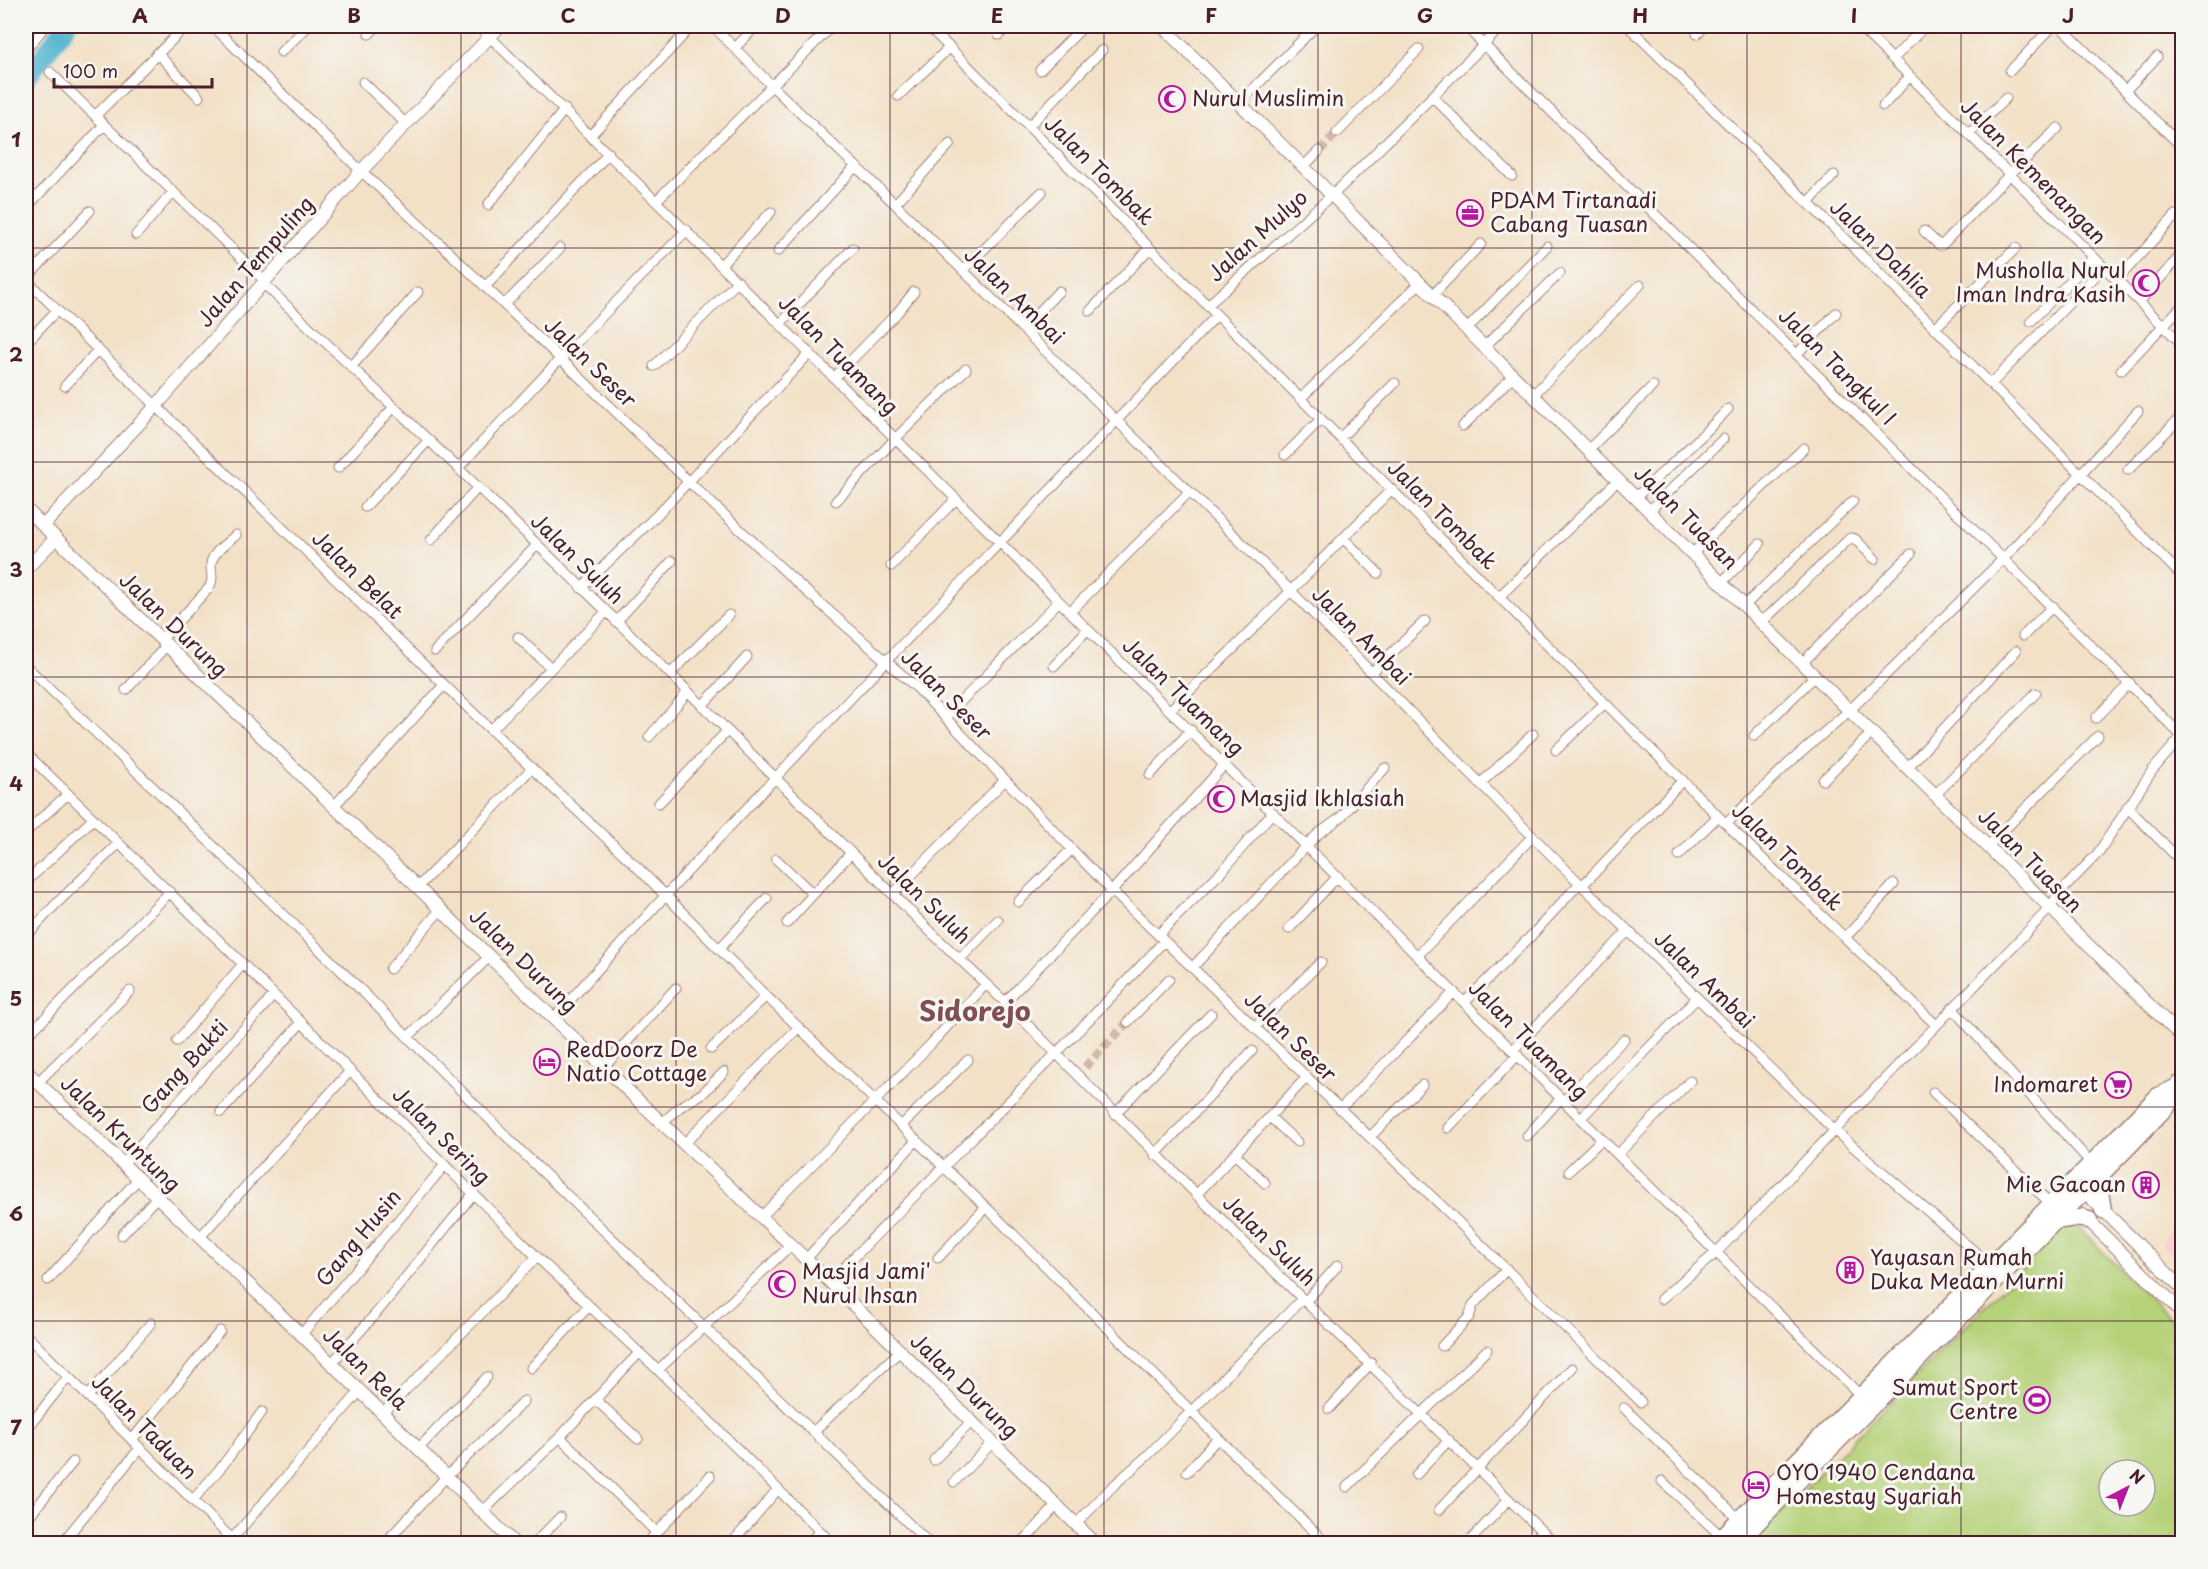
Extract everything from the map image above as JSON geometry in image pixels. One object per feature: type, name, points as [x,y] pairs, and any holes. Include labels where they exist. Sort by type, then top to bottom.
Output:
[{"type":"highway","points":[[1724,1541],[2060,1207],[2158,1096],[2179,1084]]},
{"type":"highway","points":[[2096,1168],[2103,1210]]},
{"type":"highway","points":[[2060,1207],[2075,1218],[2089,1221]]},
{"type":"highway","points":[[1724,1541],[1739,1519],[1990,1265],[2060,1207]]},
{"type":"street","points":[[26,50],[45,26]]},
{"type":"street","points":[[95,116],[186,26]]},
{"type":"street","name":"Jalan Seser","points":[[213,26],[361,171],[687,481],[806,591],[886,660],[1112,891],[1507,1269],[1641,1402]]},
{"type":"street","points":[[281,52],[308,26]]},
{"type":"street","points":[[369,34],[377,26]]},
{"type":"street","name":"Jalan Tuamang","points":[[478,26],[657,200],[956,500],[1191,730],[1861,1396]]},
{"type":"street","name":"Jalan Tempuling","points":[[43,526],[156,406],[361,171],[500,26]]},
{"type":"street","points":[[591,135],[692,26]]},
{"type":"street","name":"Jalan Ambai","points":[[713,26],[1291,591],[1532,837],[1697,998],[1834,1130],[1990,1265]]},
{"type":"street","points":[[735,48],[756,26]]},
{"type":"street","points":[[657,200],[832,26]]},
{"type":"street","name":"Jalan Tombak","points":[[928,26],[1726,824],[1936,1024]]},
{"type":"street","points":[[999,35],[1008,26]]},
{"type":"street","points":[[1040,70],[1084,26]]},
{"type":"street","name":"Jalan Tuasan","points":[[1162,26],[1468,328],[1872,733],[2182,1037]]},
{"type":"street","points":[[1239,103],[1316,26]]},
{"type":"street","name":"Jalan Tangkul I","points":[[1465,26],[2182,736]]},
{"type":"street","name":"Jalan Mulyo","points":[[1208,305],[1332,195],[1501,26]]},
{"type":"street","points":[[1697,34],[1705,26]]},
{"type":"street","name":"Jalan Kemenangan","points":[[1859,26],[2182,344]]},
{"type":"street","points":[[1893,59],[1925,26]]},
{"type":"street","points":[[2010,71],[2054,26]]},
{"type":"street","points":[[2060,26],[2182,147]]},
{"type":"street","points":[[2068,33],[2076,26]]},
{"type":"street","name":"Jalan Dahlia","points":[[1631,27],[2182,576]]},
{"type":"street","points":[[898,96],[950,47]]},
{"type":"street","points":[[1029,126],[1102,50]]},
{"type":"street","points":[[1337,133],[1419,50]]},
{"type":"street","points":[[157,53],[198,97]]},
{"type":"street","points":[[2126,90],[2157,57]]},
{"type":"street","name":"Jalan Suluh","points":[[50,72],[351,367],[670,674],[1005,1002],[1155,1155],[1555,1544]]},
{"type":"street","points":[[1883,106],[1910,76]]},
{"type":"street","points":[[363,82],[406,124]]},
{"type":"street","points":[[1432,96],[1512,176]]},
{"type":"street","points":[[1969,134],[2006,98]]},
{"type":"street","points":[[488,205],[565,109]]},
{"type":"street","points":[[26,208],[104,125]]},
{"type":"street","points":[[1924,231],[1939,245],[1942,245],[2058,128]]},
{"type":"street","points":[[895,204],[950,144]]},
{"type":"street","points":[[1303,167],[1319,151]]},
{"type":"street","points":[[485,287],[609,153]]},
{"type":"street","points":[[778,251],[856,166]]},
{"type":"street","points":[[1808,203],[1834,175]]},
{"type":"street","points":[[136,235],[173,192]]},
{"type":"street","points":[[963,270],[1042,192]]},
{"type":"street","points":[[26,280],[90,211]]},
{"type":"street","points":[[722,265],[771,212]]},
{"type":"street","points":[[2116,280],[2176,215],[2182,213]]},
{"type":"street","points":[[458,468],[560,359],[687,230]]},
{"type":"street","points":[[1433,295],[1481,244]]},
{"type":"street","points":[[1468,328],[1547,246]]},
{"type":"street","points":[[504,305],[561,248]]},
{"type":"street","points":[[781,323],[853,248]]},
{"type":"street","points":[[1090,311],[1150,248]]},
{"type":"street","points":[[1935,328],[2016,248]]},
{"type":"street","points":[[2139,302],[2182,254]]},
{"type":"street","points":[[2031,321],[2094,257]]},
{"type":"street","points":[[1991,384],[2104,267]]},
{"type":"street","points":[[1485,346],[1560,273]]},
{"type":"street","name":"Jalan Belat","points":[[26,280],[491,730],[665,894],[766,996],[986,1206],[1327,1544]]},
{"type":"street","points":[[654,366],[738,281]]},
{"type":"street","points":[[1300,399],[1420,283]]},
{"type":"street","points":[[1534,394],[1640,285]]},
{"type":"street","points":[[1023,329],[1059,291]]},
{"type":"street","points":[[351,367],[418,292]]},
{"type":"street","points":[[835,377],[897,313],[914,292]]},
{"type":"street","points":[[2121,370],[2182,306]]},
{"type":"street","points":[[26,343],[57,310]]},
{"type":"street","points":[[1797,354],[1836,313]]},
{"type":"street","points":[[554,1018],[665,894],[1217,315]]},
{"type":"street","points":[[65,386],[98,350]]},
{"type":"street","points":[[581,588],[657,515],[810,353]]},
{"type":"street","points":[[836,501],[895,438],[966,369]]},
{"type":"street","points":[[1463,426],[1514,375]]},
{"type":"street","points":[[1340,438],[1395,383]]},
{"type":"street","points":[[1589,449],[1653,386]]},
{"type":"street","points":[[338,468],[394,407]]},
{"type":"street","points":[[1636,497],[1687,448],[1698,441],[1728,409]]},
{"type":"street","points":[[1726,824],[1788,764],[1850,710],[2004,558],[2138,411]]},
{"type":"street","points":[[2128,470],[2182,416]]},
{"type":"street","points":[[1285,454],[1321,419]]},
{"type":"street","points":[[1650,510],[1724,439]]},
{"type":"street","points":[[365,507],[429,440]]},
{"type":"street","points":[[1693,553],[1804,448]]},
{"type":"street","points":[[1499,597],[1619,479]]},
{"type":"street","points":[[432,540],[478,488]]},
{"type":"street","points":[[1170,710],[1391,490]]},
{"type":"street","points":[[1070,612],[1189,492]]},
{"type":"street","points":[[891,566],[956,500]]},
{"type":"street","points":[[1745,605],[1853,501]]},
{"type":"street","name":"Jalan Durung","points":[[26,509],[662,1123],[830,1282],[1096,1544]]},
{"type":"street","points":[[126,690],[213,583],[211,564],[213,557],[236,535]]},
{"type":"street","points":[[1762,622],[1850,538],[1855,539],[1875,559]]},
{"type":"street","points":[[26,569],[55,539]]},
{"type":"street","points":[[1344,539],[1378,573]]},
{"type":"street","points":[[435,651],[537,544]]},
{"type":"street","points":[[1722,582],[1760,544]]},
{"type":"street","points":[[1802,663],[1911,554]]},
{"type":"street","points":[[616,622],[672,561]]},
{"type":"street","points":[[945,718],[1059,601]]},
{"type":"street","points":[[2023,636],[2053,606]]},
{"type":"street","points":[[491,730],[606,612]]},
{"type":"street","points":[[670,674],[729,615]]},
{"type":"street","points":[[1372,672],[1425,621]]},
{"type":"street","points":[[1054,666],[1087,630]]},
{"type":"street","points":[[518,637],[551,668]]},
{"type":"street","points":[[1908,767],[2016,651]]},
{"type":"street","points":[[702,706],[747,657]]},
{"type":"street","points":[[26,666],[159,793],[522,1152],[930,1544]]},
{"type":"street","points":[[1754,736],[1815,676]]},
{"type":"street","points":[[2096,718],[2130,683]]},
{"type":"street","points":[[334,806],[444,684]]},
{"type":"street","points":[[648,737],[688,692]]},
{"type":"street","points":[[1935,795],[2036,693]]},
{"type":"street","points":[[1556,750],[1605,703]]},
{"type":"street","points":[[1150,775],[1191,730]]},
{"type":"street","points":[[659,803],[727,731]]},
{"type":"street","points":[[1823,780],[1872,733]]},
{"type":"street","points":[[1480,784],[1533,734]]},
{"type":"street","points":[[1988,846],[2098,736]]},
{"type":"street","points":[[1661,1299],[1717,1252],[2050,908],[2056,896],[2098,853],[2152,771],[2182,736]]},
{"type":"street","name":"Jalan Sering","points":[[26,753],[274,994],[537,1257],[658,1370],[833,1544]]},
{"type":"street","points":[[1005,1002],[1112,891],[1225,764]]},
{"type":"street","points":[[418,887],[532,768]]},
{"type":"street","points":[[1192,968],[1307,845],[1340,818],[1385,768]]},
{"type":"street","points":[[1465,1002],[1683,780]]},
{"type":"street","points":[[893,894],[1004,781]]},
{"type":"street","points":[[26,832],[68,794]]},
{"type":"street","points":[[2127,807],[2182,862]]},
{"type":"street","points":[[830,1282],[943,1165],[1056,1054],[1273,812]]},
{"type":"street","points":[[1680,855],[1718,816]]},
{"type":"street","points":[[26,882],[93,819]]},
{"type":"street","points":[[1418,955],[1532,837]]},
{"type":"street","points":[[26,936],[119,843]]},
{"type":"street","points":[[1018,902],[1071,850]]},
{"type":"street","points":[[788,923],[851,853]]},
{"type":"street","points":[[776,859],[813,894]]},
{"type":"street","points":[[1289,929],[1338,876]]},
{"type":"street","points":[[1845,938],[1894,884]]},
{"type":"street","points":[[26,1036],[170,892]]},
{"type":"street","points":[[719,949],[767,898]]},
{"type":"street","points":[[390,969],[441,909]]},
{"type":"street","points":[[960,959],[998,920]]},
{"type":"street","points":[[1448,1128],[1515,1052],[1628,931]]},
{"type":"street","points":[[408,1037],[490,956]]},
{"type":"street","points":[[1254,1028],[1321,962]]},
{"type":"street","points":[[177,1041],[243,964]]},
{"type":"street","points":[[1128,1022],[1169,979]]},
{"type":"street","points":[[761,1217],[876,1101],[986,984]]},
{"type":"street","points":[[604,1067],[676,988]]},
{"type":"street","points":[[38,1082],[130,991]]},
{"type":"street","points":[[1340,1109],[1454,992]]},
{"type":"street","name":"Gang Bakti","points":[[123,1164],[274,994]]},
{"type":"street","points":[[711,1049],[766,996]]},
{"type":"street","points":[[1581,1118],[1697,998]]},
{"type":"street","points":[[1952,1008],[2096,1168]]},
{"type":"street","points":[[1115,1114],[1211,1014]]},
{"type":"street","points":[[221,1112],[301,1023]]},
{"type":"street","points":[[684,1144],[799,1028]]},
{"type":"street","points":[[1527,1136],[1624,1039]]},
{"type":"street","points":[[1155,1155],[1252,1051]]},
{"type":"street","points":[[902,1125],[968,1060]]},
{"type":"street","points":[[1077,1076],[1085,1067]]},
{"type":"street","name":"Jalan Kruntung","points":[[26,1071],[187,1225]]},
{"type":"street","points":[[200,1237],[350,1071]]},
{"type":"street","points":[[662,1123],[680,1107],[703,1093],[724,1072]]},
{"type":"street","points":[[1196,1195],[1306,1078]]},
{"type":"street","points":[[1618,1154],[1690,1081]]},
{"type":"street","points":[[1370,1137],[1422,1085]]},
{"type":"street","points":[[1933,1092],[2060,1207],[2089,1221],[2182,1312]]},
{"type":"street","points":[[1270,1117],[1296,1142]]},
{"type":"street","points":[[1569,1171],[1602,1139]]},
{"type":"street","points":[[806,1259],[917,1140]]},
{"type":"street","points":[[1235,1154],[1265,1183]]},
{"type":"street","name":"Gang Husin","points":[[301,1335],[445,1164]]},
{"type":"street","points":[[48,1280],[138,1179]]},
{"type":"street","points":[[2079,1186],[2182,1288]]},
{"type":"street","points":[[332,1363],[379,1310],[474,1193]]},
{"type":"street","points":[[122,1235],[157,1197]]},
{"type":"street","points":[[938,1258],[986,1206]]},
{"type":"street","name":"Jalan Rela","points":[[187,1225],[332,1363],[514,1544]]},
{"type":"street","points":[[658,1370],[791,1245]]},
{"type":"street","points":[[383,1413],[537,1257]]},
{"type":"street","points":[[1076,1524],[1113,1486],[1149,1455],[1338,1265]]},
{"type":"street","points":[[1442,1346],[1469,1317],[1473,1305],[1507,1269]]},
{"type":"street","points":[[531,1368],[589,1306]]},
{"type":"street","points":[[88,1396],[151,1323]]},
{"type":"street","points":[[132,1440],[220,1331]]},
{"type":"street","name":"Jalan Taduan","points":[[26,1335],[235,1541]]},
{"type":"street","points":[[1347,1487],[1487,1350]]},
{"type":"street","points":[[813,1432],[900,1351]]},
{"type":"street","points":[[482,1512],[560,1437],[639,1353]]},
{"type":"street","points":[[1329,1409],[1371,1364]]},
{"type":"street","points":[[1439,1510],[1572,1368]]},
{"type":"street","points":[[26,1430],[68,1377]]},
{"type":"street","points":[[418,1449],[488,1377]]},
{"type":"street","points":[[235,1541],[360,1391]]},
{"type":"street","points":[[596,1400],[638,1439]]},
{"type":"street","points":[[384,1544],[446,1477],[524,1401]]},
{"type":"street","points":[[1624,1408],[1739,1519]]},
{"type":"street","points":[[193,1500],[223,1465],[262,1412]]},
{"type":"street","points":[[934,1460],[971,1422]]},
{"type":"street","points":[[560,1437],[656,1532]]},
{"type":"street","points":[[1187,1472],[1218,1438]]},
{"type":"street","points":[[1416,1475],[1449,1440]]},
{"type":"street","points":[[954,1482],[993,1442]]},
{"type":"street","points":[[61,1544],[140,1448]]},
{"type":"street","points":[[26,1520],[72,1462]]},
{"type":"street","points":[[645,1544],[710,1476]]},
{"type":"street","points":[[1662,1481],[1724,1541]]},
{"type":"street","points":[[732,1542],[778,1490]]},
{"type":"street","points":[[1467,1544],[1509,1499]]},
{"type":"street","points":[[1021,1544],[1056,1505]]},
{"type":"street","points":[[534,1544],[560,1517]]},
{"type":"street","points":[[808,1544],[820,1531]]},
{"type":"shaded area","points":[[2182,1220],[2182,1268],[2160,1244]]},
{"type":"green space","name":"Sumut Sport Centre","points":[[2077,1226],[2182,1331],[2182,1543],[1750,1544],[2063,1228]]},
{"type":"waterway","points":[[26,78],[66,26]]},
{"type":"tunnel","points":[[1319,151],[1337,133]]},
{"type":"tunnel","points":[[1085,1067],[1128,1022]]},
{"type":"place","name":"Nurul Muslimin","points":[[1172,99]]},
{"type":"place","name":"PDAM Tirtanadi Cabang Tuasan","points":[[1470,213]]},
{"type":"place","name":"Musholla Nurul Iman Indra Kasih","points":[[2146,283]]},
{"type":"place","name":"Masjid Ikhlasiah","points":[[1221,799]]},
{"type":"place","name":"RedDoorz De Natio Cottage","points":[[547,1062]]},
{"type":"place","name":"Indomaret","points":[[2118,1085]]},
{"type":"place","name":"Mie Gacoan","points":[[2146,1185]]},
{"type":"place","name":"Yayasan Rumah Duka Medan Murni","points":[[1850,1270]]},
{"type":"place","name":"Masjid Jami' Nurul Ihsan","points":[[782,1284]]},
{"type":"place","name":"Sumut Sport Centre","points":[[2037,1400]]},
{"type":"place","name":"OYO 1940 Cendana Homestay Syariah","points":[[1756,1485]]},
{"type":"district","name":"Sidorejo","points":[[975,1012]]}]
